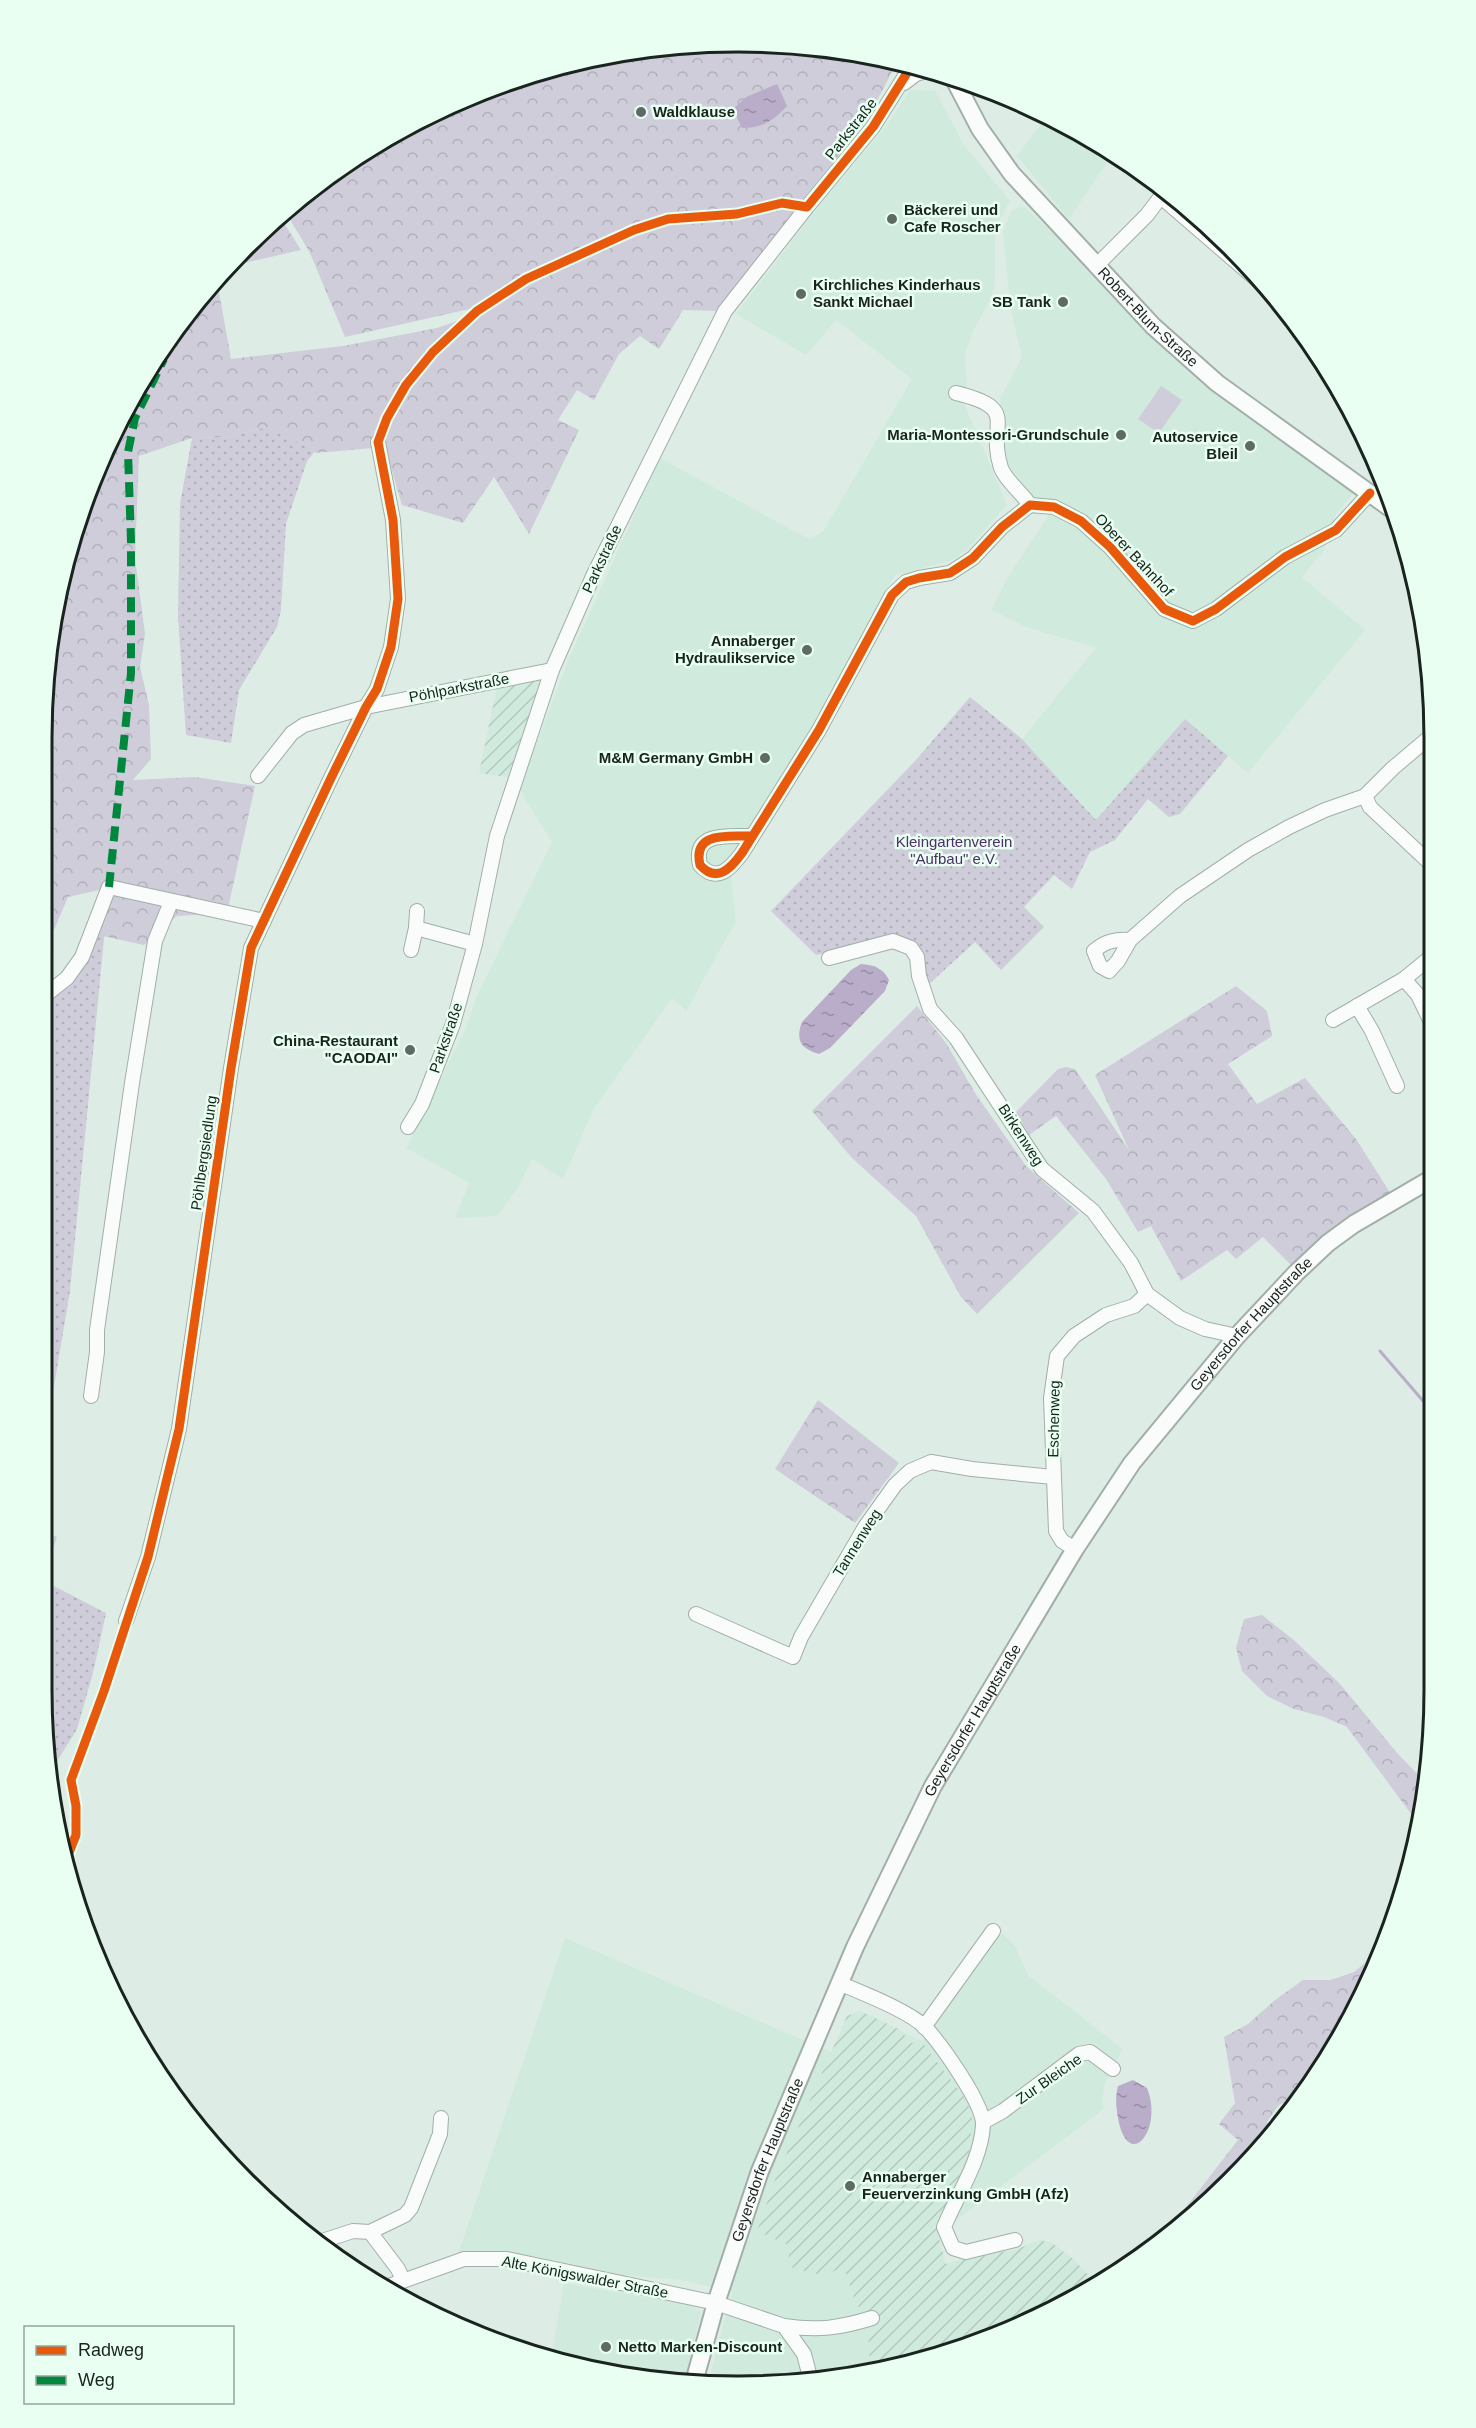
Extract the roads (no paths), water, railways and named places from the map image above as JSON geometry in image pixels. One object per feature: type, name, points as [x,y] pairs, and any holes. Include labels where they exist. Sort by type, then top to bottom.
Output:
[{"type":"main road","name":"Robert-Blum-Straße","points":[[959,89],[970,113],[990,145],[1026,190],[1153,326],[1202,371],[1380,501]]},
{"type":"main road","name":"Geyersdorfer Hauptstraße","points":[[696,2374],[716,2303],[760,2171],[839,1983],[933,1786],[1075,1549],[1132,1463],[1237,1336],[1296,1273],[1329,1243],[1395,1198],[1424,1183]]},
{"type":"street","name":"Parkstraße","points":[[408,1127],[422,1104],[453,1024],[475,944],[497,836],[552,670],[594,574],[725,311],[873,128],[907,74]]},
{"type":"street","points":[[900,87],[914,76]]},
{"type":"street","points":[[1096,266],[1147,215],[1160,198]]},
{"type":"street","points":[[752,836],[819,730],[892,595],[906,582],[950,573],[973,558],[1002,527],[1030,505],[1002,470],[997,450],[999,417],[996,409],[982,400],[956,393]]},
{"type":"street","name":"Pöhlbergsiedlung","points":[[126,1622],[148,1557],[179,1429],[251,948],[366,707],[377,689],[391,647],[398,599],[393,520],[378,442]]},
{"type":"street","name":"Oberer Bahnhof","points":[[1030,505],[1054,507],[1081,521],[1110,547],[1164,609],[1193,621],[1216,609],[1285,557],[1336,530],[1370,493]]},
{"type":"street","name":"Pöhlparkstraße","points":[[258,776],[292,733],[304,725],[366,707],[552,670]]},
{"type":"street","points":[[1130,940],[1180,896],[1248,850],[1325,810],[1365,796],[1424,742]]},
{"type":"street","points":[[1365,796],[1370,807],[1424,858]]},
{"type":"street","points":[[52,990],[67,978],[82,957],[109,887],[264,921]]},
{"type":"street","points":[[91,1396],[97,1352],[97,1330],[132,1083],[155,941],[171,902]]},
{"type":"street","points":[[411,950],[417,911]]},
{"type":"street","points":[[416,928],[475,944]]},
{"type":"street","name":"Birkenweg","points":[[829,958],[893,941],[911,948],[917,957],[919,975],[930,1009],[956,1038],[1042,1169],[1093,1211],[1131,1263],[1147,1294],[1180,1318],[1205,1329],[1237,1336]]},
{"type":"street","points":[[1333,1020],[1404,980],[1424,963]]},
{"type":"street","points":[[1404,980],[1418,995],[1424,1007]]},
{"type":"street","points":[[1357,1006],[1372,1031],[1397,1086]]},
{"type":"street","name":"Eschenweg","points":[[1075,1549],[1062,1541],[1056,1531],[1051,1398],[1057,1356],[1074,1336],[1106,1315],[1134,1306],[1147,1294]]},
{"type":"street","name":"Tannenweg","points":[[696,1614],[793,1657],[807,1628],[865,1527],[895,1485],[910,1471],[931,1462],[972,1469],[1053,1477]]},
{"type":"street","points":[[924,2026],[993,1931]]},
{"type":"street","points":[[839,1983],[883,2002],[924,2026],[978,2103],[983,2122],[981,2144],[944,2227],[953,2248],[966,2252],[1015,2240]]},
{"type":"street","name":"Zur Bleiche","points":[[983,2122],[1003,2111],[1079,2054],[1090,2052],[1113,2068]]},
{"type":"street","points":[[328,2239],[353,2231],[370,2232],[405,2215],[411,2208],[440,2134],[441,2118]]},
{"type":"street","points":[[370,2232],[398,2269],[403,2280]]},
{"type":"street","name":"Alte Königswalder Straße","points":[[394,2284],[464,2259],[507,2259],[716,2303],[784,2326],[809,2330],[836,2328],[872,2318]]},
{"type":"street","points":[[784,2326],[804,2354],[809,2372]]},
{"type":"water","points":[[777,84],[787,106],[767,123],[742,128],[733,109],[746,97]]},
{"type":"water","points":[[861,964],[874,966],[884,973],[889,980],[885,991],[830,1048],[819,1054],[808,1049],[800,1039],[802,1022],[851,970]]},
{"type":"water","points":[[1133,2080],[1147,2088],[1151,2104],[1148,2130],[1143,2139],[1136,2144],[1129,2142],[1123,2134],[1116,2102],[1118,2086]]},
{"type":"waterway","points":[[1380,1351],[1424,1402]]},
{"type":"place","name":"Waldklause","points":[[641,112]]},
{"type":"place","name":"Bäckerei und Cafe Roscher","points":[[892,219]]},
{"type":"place","name":"Kirchliches Kinderhaus Sankt Michael","points":[[801,294]]},
{"type":"place","name":"SB Tank","points":[[1063,302]]},
{"type":"place","name":"Maria-Montessori-Grundschule","points":[[1121,435]]},
{"type":"place","name":"Autoservice Bleil","points":[[1250,446]]},
{"type":"place","name":"Annaberger Hydraulikservice","points":[[807,650]]},
{"type":"place","name":"M&M Germany GmbH","points":[[765,758]]},
{"type":"place","name":"China-Restaurant \"CAODAI\"","points":[[410,1050]]},
{"type":"place","name":"Annaberger Feuerverzinkung GmbH (Afz)","points":[[850,2186]]},
{"type":"place","name":"Netto Marken-Discount","points":[[606,2347]]},
{"type":"park label","name":"Kleingartenverein \"Aufbau\" e.V.","points":[[954,850]]}]
